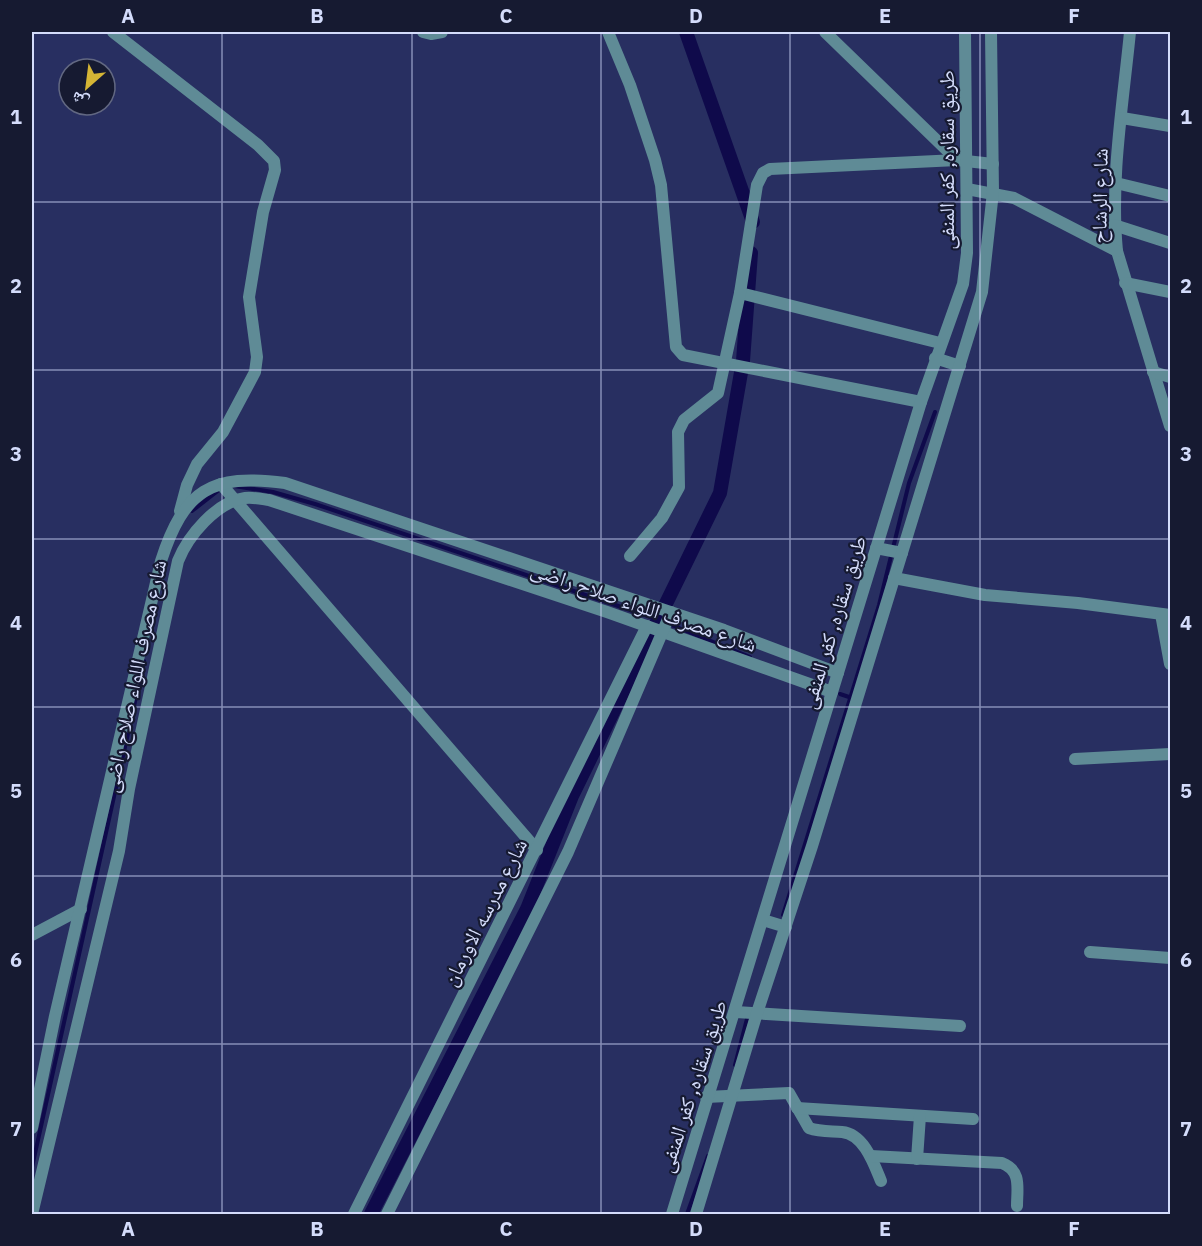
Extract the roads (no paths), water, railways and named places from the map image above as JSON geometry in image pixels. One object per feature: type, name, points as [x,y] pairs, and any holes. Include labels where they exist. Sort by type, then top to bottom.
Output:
[{"type":"street","points":[[113,32],[258,145],[274,161],[275,170],[263,212],[249,297],[257,357],[255,372],[223,432],[197,464],[187,484],[179,518]]},
{"type":"street","points":[[423,32],[431,34],[442,32]]},
{"type":"street","points":[[608,32],[630,85],[661,184],[676,347],[683,355],[692,359],[921,402]]},
{"type":"street","points":[[825,32],[961,160]]},
{"type":"street","name":"طريق سقاره, كفر المنفى","points":[[696,1215],[736,1012],[776,923],[894,578],[889,551],[921,402],[937,359],[940,343],[963,285],[967,253],[967,189],[961,160],[965,32]]},
{"type":"street","name":"طريق سقاره, كفر المنفى","points":[[672,1215],[719,1097],[757,1013],[831,692],[889,551],[958,365],[982,292],[993,192],[991,32]]},
{"type":"street","name":"شارع الرشاح","points":[[1130,32],[1114,225],[1117,251],[1125,283],[1170,426]]},
{"type":"street","points":[[1122,118],[1170,126]]},
{"type":"street","points":[[630,556],[662,518],[680,487],[678,432],[694,410],[715,398],[725,364],[740,292],[757,185],[763,173],[770,169],[961,160],[993,164]]},
{"type":"street","points":[[1116,183],[1170,196]]},
{"type":"street","points":[[967,189],[993,192],[1025,203],[1117,251]]},
{"type":"street","points":[[1114,225],[1170,243]]},
{"type":"street","points":[[1125,283],[1170,292]]},
{"type":"street","points":[[740,292],[940,343]]},
{"type":"street","points":[[937,359],[958,365]]},
{"type":"street","points":[[1153,372],[1170,377]]},
{"type":"street","name":"شارع مصرف اللواء صلاح راضى","points":[[32,1128],[161,561],[170,534],[194,498],[221,484],[252,479],[285,483],[671,612],[838,673]]},
{"type":"street","points":[[221,484],[287,557],[448,750],[537,850]]},
{"type":"street","name":"شارع مصرف اللواء صلاح راضى","points":[[32,1215],[119,852],[129,789],[178,561],[196,532],[225,506],[253,498],[269,501],[607,612],[831,692]]},
{"type":"street","points":[[519,584],[524,564]]},
{"type":"street","points":[[894,578],[975,594],[1078,603],[1166,615],[1170,664]]},
{"type":"street","points":[[607,612],[612,592]]},
{"type":"street","points":[[387,1215],[568,852],[671,612]]},
{"type":"street","name":"شارع مدرسه الاورمان","points":[[354,1215],[647,626]]},
{"type":"street","points":[[1075,759],[1170,753]]},
{"type":"street","points":[[32,935],[81,909]]},
{"type":"street","points":[[1090,952],[1170,958]]},
{"type":"street","points":[[736,1012],[960,1026]]},
{"type":"street","points":[[719,1097],[786,1091],[793,1096],[809,1128],[852,1135],[871,1156],[881,1181]]},
{"type":"street","points":[[797,1108],[974,1119]]},
{"type":"street","points":[[917,1159],[920,1116]]},
{"type":"street","points":[[871,1156],[1002,1163],[1010,1166],[1017,1176],[1017,1206]]},
{"type":"waterway","points":[[686,32],[753,222]]},
{"type":"waterway","points":[[371,1214],[527,909],[572,796],[720,493],[743,361],[751,253]]},
{"type":"waterway","points":[[783,915],[879,605],[909,483],[935,412]]},
{"type":"waterway","points":[[234,486],[273,492],[315,504],[657,619],[750,657]]},
{"type":"waterway","points":[[192,511],[219,490]]},
{"type":"waterway","points":[[32,1167],[144,661]]},
{"type":"waterway","points":[[840,694],[849,697]]},
{"type":"waterway","points":[[735,1065],[748,1015]]},
{"type":"waterway","points":[[687,1214],[708,1156]]}]
